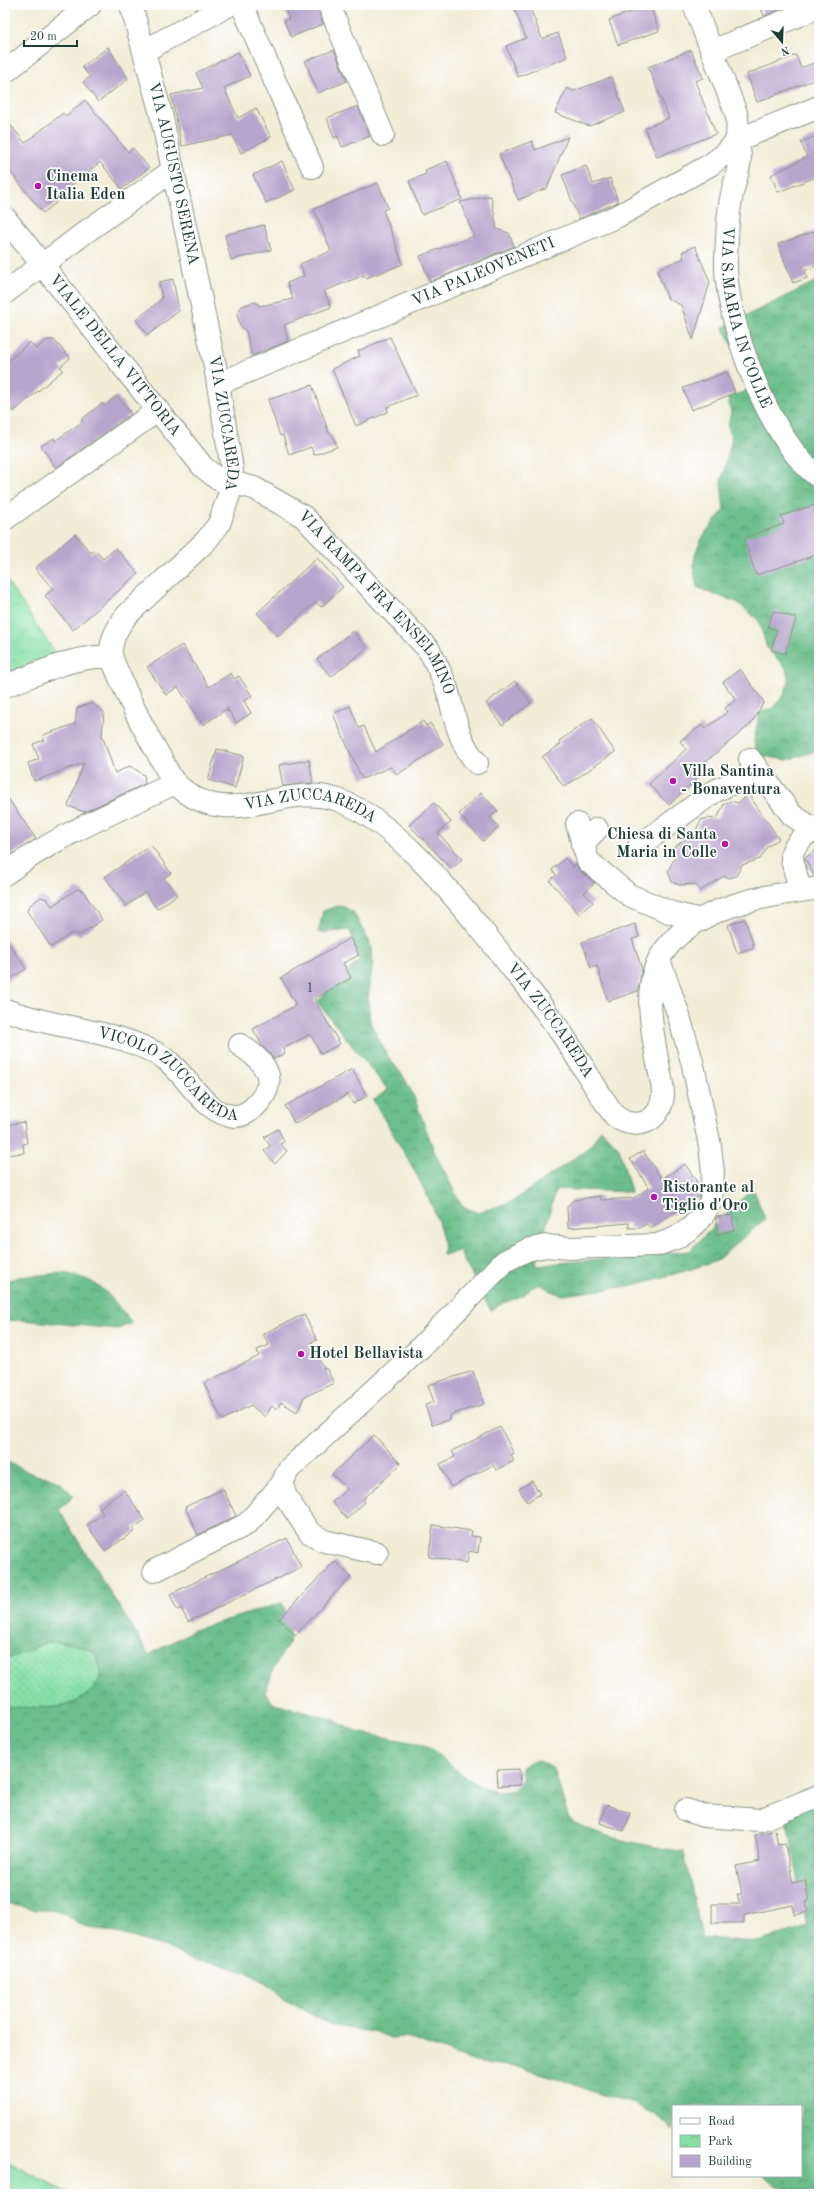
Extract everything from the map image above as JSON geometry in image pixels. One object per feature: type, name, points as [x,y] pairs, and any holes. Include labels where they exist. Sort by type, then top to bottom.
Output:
[{"type":"street","points":[[5,72],[90,5]]},
{"type":"street","name":"VIA AUGUSTO SERENA","points":[[131,5],[160,114],[210,344]]},
{"type":"street","points":[[144,51],[229,5]]},
{"type":"street","points":[[242,5],[312,167]]},
{"type":"street","points":[[329,5],[383,135]]},
{"type":"street","name":"VIA S.MARIA IN COLLE","points":[[694,5],[736,114],[739,126],[737,140],[740,160],[730,200],[726,261],[727,285],[731,307],[745,353],[770,415],[796,455],[809,470],[819,477]]},
{"type":"street","points":[[712,51],[819,7]]},
{"type":"street","points":[[737,140],[819,107]]},
{"type":"street","name":"VIA PALEOVENETI","points":[[218,384],[618,216],[710,165],[726,153],[737,140]]},
{"type":"street","points":[[5,293],[172,171]]},
{"type":"street","name":"VIALE DELLA VITTORIA","points":[[5,218],[203,467],[218,479],[231,483]]},
{"type":"street","name":"VIA ZUCCAREDA","points":[[210,344],[229,445],[232,469],[231,483],[219,524],[206,541],[127,615],[118,626],[114,638],[111,657],[145,731],[176,783],[206,803],[224,807],[249,806],[294,796],[317,795],[336,799],[350,805],[394,835],[447,890],[526,986],[557,1026],[615,1116],[622,1121],[632,1124],[642,1123],[652,1118],[661,1104],[663,1094],[651,1008],[650,989],[656,964]]},
{"type":"street","points":[[5,519],[157,411]]},
{"type":"street","name":"VIA RAMPA FRÀ ENSELMINO","points":[[231,483],[254,488],[304,517],[429,650],[440,669],[445,683],[459,735],[467,752],[477,762]]},
{"type":"street","points":[[5,686],[68,663],[95,656],[111,657]]},
{"type":"street","points":[[154,1572],[246,1524],[282,1484],[288,1470],[418,1350],[505,1261],[528,1250],[546,1246],[569,1248],[657,1245],[676,1238],[691,1228],[702,1215],[711,1201],[713,1172],[702,1102],[678,1013],[656,964],[670,942],[684,930],[701,920],[735,905],[810,889],[791,854],[797,842],[816,830],[792,815],[754,765],[715,791],[639,846]]},
{"type":"street","points":[[5,874],[56,840],[176,783]]},
{"type":"street","points":[[582,840],[629,894],[643,902],[672,914],[701,920]]},
{"type":"street","name":"VICOLO ZUCCAREDA","points":[[5,1010],[43,1021],[84,1029],[154,1051],[171,1063],[192,1089],[208,1103],[219,1111],[233,1117],[244,1115],[254,1107],[267,1090],[268,1077],[261,1063],[250,1051],[240,1046]]},
{"type":"street","points":[[282,1484],[286,1497],[310,1532],[324,1541],[377,1553]]},
{"type":"street","points":[[686,1810],[704,1816],[760,1820],[819,1796]]},
{"type":"green space","points":[[819,280],[819,750],[787,760],[758,755],[754,742],[759,713],[772,709],[784,695],[789,682],[786,668],[767,648],[759,621],[737,602],[697,587],[694,575],[694,564],[699,545],[704,536],[724,510],[721,482],[732,439],[728,426],[731,412],[728,398],[753,388],[723,327]]},
{"type":"green space","points":[[5,578],[56,654],[5,674]]},
{"type":"green space","points":[[340,905],[353,912],[370,943],[373,962],[368,998],[370,1022],[388,1057],[404,1077],[414,1097],[435,1153],[462,1206],[478,1213],[513,1201],[582,1153],[591,1145],[601,1129],[619,1148],[631,1192],[556,1189],[536,1265],[689,1251],[753,1188],[765,1219],[717,1260],[692,1269],[630,1286],[563,1295],[550,1291],[542,1284],[530,1288],[524,1295],[498,1305],[491,1311],[459,1251],[443,1255],[443,1239],[438,1220],[429,1199],[405,1154],[373,1100],[388,1090],[317,1002],[359,960],[350,930],[318,933],[323,911]]},
{"type":"green space","points":[[62,1273],[75,1275],[86,1279],[103,1289],[132,1323],[118,1329],[22,1320],[5,1321],[5,1281],[19,1277]]},
{"type":"green space","points":[[5,1461],[35,1475],[49,1477],[61,1483],[74,1496],[59,1510],[149,1655],[194,1630],[282,1603],[290,1628],[289,1642],[274,1667],[265,1693],[274,1704],[331,1719],[357,1732],[415,1743],[429,1748],[461,1774],[485,1789],[499,1792],[513,1790],[523,1780],[521,1767],[537,1760],[554,1769],[569,1820],[582,1827],[610,1837],[684,1852],[702,1938],[758,1942],[808,1927],[783,1802],[800,1792],[819,1786],[819,2193],[777,2186],[764,2177],[802,2177],[802,2105],[672,2105],[672,2129],[653,2114],[629,2101],[601,2095],[560,2079],[517,2067],[475,2062],[405,2037],[391,2038],[378,2033],[336,2026],[321,2020],[284,1999],[275,1989],[250,1974],[223,1965],[192,1960],[166,1947],[78,1924],[65,1914],[51,1910],[36,1910],[5,1903],[5,1708],[53,1707],[71,1704],[81,1699],[95,1687],[100,1678],[100,1671],[94,1652],[80,1646],[66,1643],[44,1643],[18,1655],[5,1659]]},
{"type":"green space","points":[[52,1641],[81,1645],[94,1652],[100,1668],[100,1678],[98,1683],[81,1699],[67,1705],[53,1707],[5,1708],[5,1659]]},
{"type":"green space","points":[[5,2160],[62,2190],[72,2194],[5,2194]]},
{"type":"building","points":[[283,5],[317,5],[323,24],[291,37],[284,21],[289,19]]},
{"type":"building","points":[[513,5],[529,5],[542,39],[558,33],[567,57],[518,77],[506,46],[526,38]]},
{"type":"building","points":[[650,5],[659,31],[618,45],[609,20]]},
{"type":"building","points":[[760,5],[791,5],[764,16]]},
{"type":"building","points":[[108,47],[128,79],[98,102],[83,82],[90,77],[82,67]]},
{"type":"building","points":[[334,50],[347,81],[318,93],[305,61]]},
{"type":"building","points":[[691,50],[703,78],[695,81],[716,134],[657,157],[645,128],[669,118],[648,67]]},
{"type":"building","points":[[238,52],[250,76],[224,88],[238,118],[256,108],[271,137],[241,153],[232,135],[182,146],[171,95],[203,88],[196,73]]},
{"type":"building","points":[[796,55],[801,68],[819,61],[819,78],[757,102],[747,74]]},
{"type":"building","points":[[611,77],[625,112],[589,126],[555,113],[567,88],[574,91]]},
{"type":"building","points":[[85,100],[128,152],[133,148],[149,168],[122,189],[100,162],[54,200],[56,203],[43,213],[5,165],[5,118],[25,143],[63,113],[66,116]]},
{"type":"building","points":[[358,106],[370,136],[342,147],[338,136],[334,138],[327,118]]},
{"type":"building","points":[[819,135],[819,183],[816,177],[778,192],[771,175],[807,157],[801,142]]},
{"type":"building","points":[[568,137],[547,188],[518,200],[499,154],[532,141],[535,150]]},
{"type":"building","points":[[282,161],[295,190],[266,203],[253,175]]},
{"type":"building","points":[[447,161],[462,199],[422,215],[409,181],[426,174],[425,170]]},
{"type":"building","points":[[586,166],[593,184],[610,178],[618,202],[579,219],[562,175]]},
{"type":"building","points":[[378,183],[388,208],[383,210],[403,264],[366,278],[364,275],[324,291],[331,307],[284,325],[288,341],[252,356],[246,331],[240,326],[237,313],[242,306],[255,302],[260,306],[293,299],[287,283],[304,276],[300,264],[331,251],[314,209]]},
{"type":"building","points":[[491,196],[497,229],[509,233],[514,246],[430,282],[420,256],[474,236],[460,202]]},
{"type":"building","points":[[264,225],[271,250],[231,260],[225,235]]},
{"type":"building","points":[[819,230],[819,265],[805,270],[807,278],[793,283],[778,244]]},
{"type":"building","points":[[695,246],[710,282],[693,340],[681,305],[668,299],[658,273],[660,268],[684,258],[682,252]]},
{"type":"building","points":[[173,279],[179,311],[148,335],[136,320],[162,299],[159,282]]},
{"type":"building","points":[[390,337],[417,395],[387,407],[388,412],[356,426],[332,369],[360,356],[358,351]]},
{"type":"building","points":[[47,340],[54,340],[70,358],[60,367],[63,370],[13,412],[5,402],[5,364],[30,342],[36,349]]},
{"type":"building","points":[[727,372],[735,393],[691,410],[683,388]]},
{"type":"building","points":[[312,385],[329,433],[333,436],[337,447],[314,455],[311,447],[289,455],[283,435],[280,436],[268,400]]},
{"type":"building","points":[[117,396],[131,414],[56,468],[41,446],[54,438],[55,441],[82,422],[81,420],[102,403],[104,406]]},
{"type":"building","points":[[814,505],[816,512],[819,512],[819,554],[756,575],[744,538],[784,524],[781,516]]},
{"type":"building","points":[[75,534],[91,553],[95,550],[103,559],[116,548],[138,574],[73,630],[45,596],[53,589],[35,568]]},
{"type":"building","points":[[317,558],[343,587],[321,607],[316,602],[278,636],[257,613]]},
{"type":"building","points":[[773,611],[796,618],[785,654],[771,650],[777,630],[768,627]]},
{"type":"building","points":[[353,631],[367,648],[331,677],[317,659]]},
{"type":"building","points":[[182,645],[209,687],[231,673],[234,679],[239,676],[252,696],[244,701],[251,713],[236,723],[229,711],[227,712],[228,708],[203,725],[178,687],[166,695],[147,667]]},
{"type":"building","points":[[740,669],[764,702],[751,724],[692,773],[697,778],[669,805],[649,784],[686,749],[680,741],[702,725],[705,729],[728,712],[725,708],[736,700],[723,682]]},
{"type":"building","points":[[515,681],[531,703],[502,725],[486,703]]},
{"type":"building","points":[[92,703],[104,712],[102,735],[115,773],[130,766],[144,775],[145,784],[84,812],[68,806],[84,763],[34,781],[28,763],[39,759],[33,744],[44,740],[43,735],[75,724],[77,708]]},
{"type":"building","points":[[350,706],[359,728],[364,726],[376,752],[423,721],[426,726],[430,723],[443,744],[397,775],[391,767],[362,779],[333,714]]},
{"type":"building","points":[[592,718],[615,752],[564,787],[542,757],[561,744],[559,741]]},
{"type":"building","points":[[217,749],[244,756],[235,788],[208,780]]},
{"type":"building","points":[[309,760],[313,783],[283,786],[279,765]]},
{"type":"building","points":[[481,793],[498,811],[490,817],[499,827],[483,841],[459,814]]},
{"type":"building","points":[[5,794],[36,839],[5,859]]},
{"type":"building","name":"Chiesa di Santa Maria in Colle","points":[[749,795],[779,839],[767,847],[760,859],[742,865],[736,876],[730,878],[724,876],[700,891],[695,884],[680,885],[672,882],[668,871],[676,855],[672,849],[695,832],[701,820],[707,818],[717,819],[724,804],[731,801],[738,803]]},
{"type":"building","points":[[434,803],[451,822],[438,833],[462,859],[452,869],[409,825]]},
{"type":"building","points":[[151,845],[171,873],[164,878],[177,895],[157,909],[145,892],[126,906],[105,877]]},
{"type":"building","points":[[819,848],[819,876],[814,876],[805,858]]},
{"type":"building","points":[[565,858],[573,867],[576,864],[580,871],[595,883],[584,893],[593,902],[579,914],[550,881],[556,875],[552,870]]},
{"type":"building","points":[[77,889],[83,891],[102,920],[80,935],[72,933],[51,947],[27,911],[29,906],[41,897],[47,899],[52,906]]},
{"type":"building","points":[[745,919],[754,947],[737,953],[728,925]]},
{"type":"building","points":[[635,924],[639,937],[632,939],[642,969],[638,991],[608,1001],[597,966],[591,968],[582,942]]},
{"type":"building","points":[[5,938],[26,969],[5,982]]},
{"type":"building","points":[[350,938],[359,955],[343,963],[351,978],[314,999],[340,1044],[321,1054],[310,1034],[283,1049],[285,1053],[274,1059],[263,1047],[253,1029],[296,1005],[281,978]]},
{"type":"building","points":[[352,1069],[367,1096],[353,1104],[348,1094],[295,1124],[285,1106]]},
{"type":"building","points":[[24,1122],[27,1143],[23,1144],[24,1153],[5,1155],[5,1125]]},
{"type":"building","points":[[278,1129],[284,1141],[281,1144],[287,1151],[275,1164],[264,1151],[270,1146],[264,1137]]},
{"type":"building","points":[[643,1151],[662,1179],[685,1164],[700,1186],[699,1196],[651,1228],[646,1224],[640,1228],[629,1228],[629,1223],[568,1228],[567,1207],[573,1200],[600,1196],[601,1200],[634,1198],[649,1188],[630,1159]]},
{"type":"building","points":[[732,1215],[734,1230],[717,1234],[716,1217]]},
{"type":"building","points":[[304,1314],[317,1340],[311,1342],[324,1369],[326,1368],[334,1383],[304,1397],[297,1412],[281,1402],[277,1409],[272,1406],[265,1417],[251,1405],[222,1420],[204,1383],[259,1356],[257,1350],[269,1345],[263,1334]]},
{"type":"building","points":[[473,1371],[484,1404],[450,1415],[451,1419],[432,1425],[425,1405],[434,1402],[428,1385]]},
{"type":"building","points":[[500,1427],[514,1454],[511,1455],[514,1461],[496,1470],[493,1465],[451,1487],[440,1464],[455,1457],[452,1451]]},
{"type":"building","points":[[374,1435],[401,1464],[363,1499],[365,1502],[347,1519],[332,1502],[347,1489],[332,1474]]},
{"type":"building","points":[[532,1481],[540,1494],[527,1502],[519,1489]]},
{"type":"building","points":[[223,1489],[236,1516],[198,1535],[185,1507]]},
{"type":"building","points":[[124,1490],[145,1520],[133,1528],[135,1531],[105,1551],[87,1525],[103,1514],[99,1508]]},
{"type":"building","points":[[433,1525],[472,1531],[471,1536],[480,1537],[478,1553],[469,1551],[467,1563],[429,1557]]},
{"type":"building","points":[[287,1538],[301,1567],[188,1622],[181,1608],[177,1610],[170,1594]]},
{"type":"building","points":[[335,1561],[351,1577],[295,1635],[279,1619]]},
{"type":"building","points":[[519,1769],[520,1785],[498,1786],[497,1770]]},
{"type":"building","points":[[606,1805],[630,1813],[624,1831],[600,1823]]},
{"type":"building","points":[[775,1830],[778,1845],[785,1844],[793,1883],[805,1880],[809,1901],[806,1902],[808,1912],[794,1915],[793,1905],[744,1915],[744,1923],[712,1923],[712,1904],[740,1904],[737,1894],[742,1894],[736,1866],[760,1861],[755,1835]]},
{"type":"place","name":"Cinema Italia Eden","points":[[38,186]]},
{"type":"place","name":"Villa Santina - Bonaventura","points":[[673,781]]},
{"type":"place","name":"Chiesa di Santa Maria in Colle","points":[[725,844]]},
{"type":"place","name":"Ristorante al Tiglio d'Oro","points":[[654,1197]]},
{"type":"place","name":"Hotel Bellavista","points":[[301,1354]]}]
